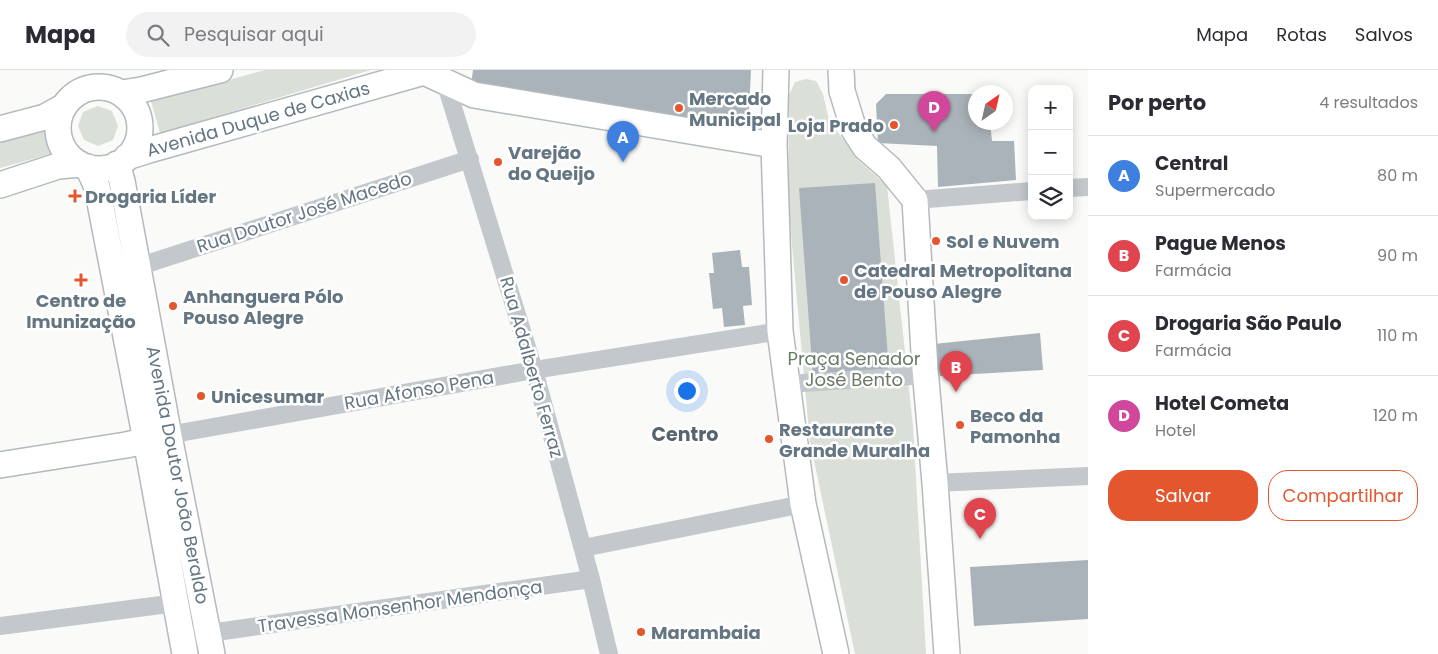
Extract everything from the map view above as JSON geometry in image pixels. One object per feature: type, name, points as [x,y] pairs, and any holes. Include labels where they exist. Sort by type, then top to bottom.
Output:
[{"type":"street","points":[[84,166],[67,153],[59,139],[58,122],[63,107],[81,80],[98,86],[115,84],[142,90],[220,70]]},
{"type":"street","points":[[776,70],[774,145],[780,331],[803,504],[836,654]]},
{"type":"street","points":[[822,70],[833,78],[841,80],[854,130],[865,147],[889,168],[915,200],[947,654]]},
{"type":"street","name":"Avenida Duque de Caxias","points":[[122,161],[159,147],[424,72],[444,76],[474,95],[774,145]]},
{"type":"street","name":"Rua Adalberto Ferraz","points":[[444,76],[534,370],[591,578],[609,654]]},
{"type":"street","points":[[0,185],[58,166],[84,166],[103,169],[122,161],[138,142],[140,124],[134,107],[115,84]]},
{"type":"street","points":[[0,129],[45,117],[63,107]]},
{"type":"street","name":"Rua Doutor José Macedo","points":[[138,266],[470,158]]},
{"type":"street","name":"Avenida Doutor João Beraldo","points":[[122,161],[122,181],[138,266],[176,603],[183,645]]},
{"type":"street","name":"Avenida Doutor João Beraldo","points":[[84,166],[98,187],[114,274],[211,644]]},
{"type":"street","points":[[1073,188],[1088,187]]},
{"type":"street","points":[[915,200],[1028,191]]},
{"type":"street","points":[[114,274],[138,266]]},
{"type":"street","name":"Rua Afonso Pena","points":[[0,465],[126,445],[185,432],[534,370],[780,331]]},
{"type":"street","points":[[787,384],[926,375]]},
{"type":"street","points":[[935,483],[1088,476]]},
{"type":"street","points":[[583,548],[803,504]]},
{"type":"street","name":"Travessa Monsenhor Mendonça","points":[[183,645],[211,644],[591,578]]},
{"type":"street","points":[[0,626],[176,603]]},
{"type":"green space","points":[[265,70],[371,70],[160,133],[151,101]]},
{"type":"green space","name":"Praça Senador José Bento","points":[[806,79],[816,81],[823,94],[829,120],[858,160],[887,186],[913,426],[926,654],[855,654],[810,442],[788,201],[789,95],[795,82]]},
{"type":"green space","points":[[98,106],[112,111],[118,126],[113,140],[98,146],[84,140],[78,126],[83,112]]},
{"type":"green space","points":[[47,127],[54,153],[0,168],[0,139]]},
{"type":"building","name":"Mercado Municipal","points":[[473,70],[751,70],[748,130],[471,85]]},
{"type":"building","points":[[886,94],[968,94],[968,130],[991,130],[992,141],[1014,141],[1016,180],[938,187],[937,146],[878,143],[876,104]]},
{"type":"building","name":"Catedral Metropolitana de Pouso Alegre","points":[[875,183],[889,372],[813,377],[799,188]]},
{"type":"building","points":[[740,250],[742,267],[749,267],[752,305],[743,306],[745,325],[724,327],[722,308],[713,309],[709,273],[714,273],[712,253]]},
{"type":"building","points":[[1040,333],[1043,370],[940,376],[934,344]]},
{"type":"building","points":[[1088,560],[1088,619],[974,626],[970,567]]},
{"type":"place","name":"Mercado Municipal","points":[[679,108]]},
{"type":"place","name":"Loja Prado","points":[[894,125]]},
{"type":"place","name":"Hotel Cometa","points":[[934,132]]},
{"type":"place","name":"Varejão do Queijo","points":[[498,162]]},
{"type":"place","name":"Central","points":[[623,162]]},
{"type":"place","name":"Drogaria Líder","points":[[75,196]]},
{"type":"place","name":"Sol e Nuvem","points":[[936,241]]},
{"type":"place","name":"Centro de Imunização","points":[[81,280]]},
{"type":"place","name":"Catedral Metropolitana de Pouso Alegre","points":[[844,280]]},
{"type":"place","name":"Anhanguera Pólo Pouso Alegre","points":[[173,306]]},
{"type":"place","name":"Pague Menos","points":[[956,392]]},
{"type":"place","name":"Unicesumar","points":[[201,396]]},
{"type":"place","name":"Beco da Pamonha","points":[[960,425]]},
{"type":"place","name":"Restaurante Grande Muralha","points":[[769,439]]},
{"type":"place","name":"Drogaria São Paulo","points":[[980,539]]},
{"type":"place","name":"Marambaia","points":[[641,632]]},
{"type":"district","name":"Centro","points":[[685,434]]}]
